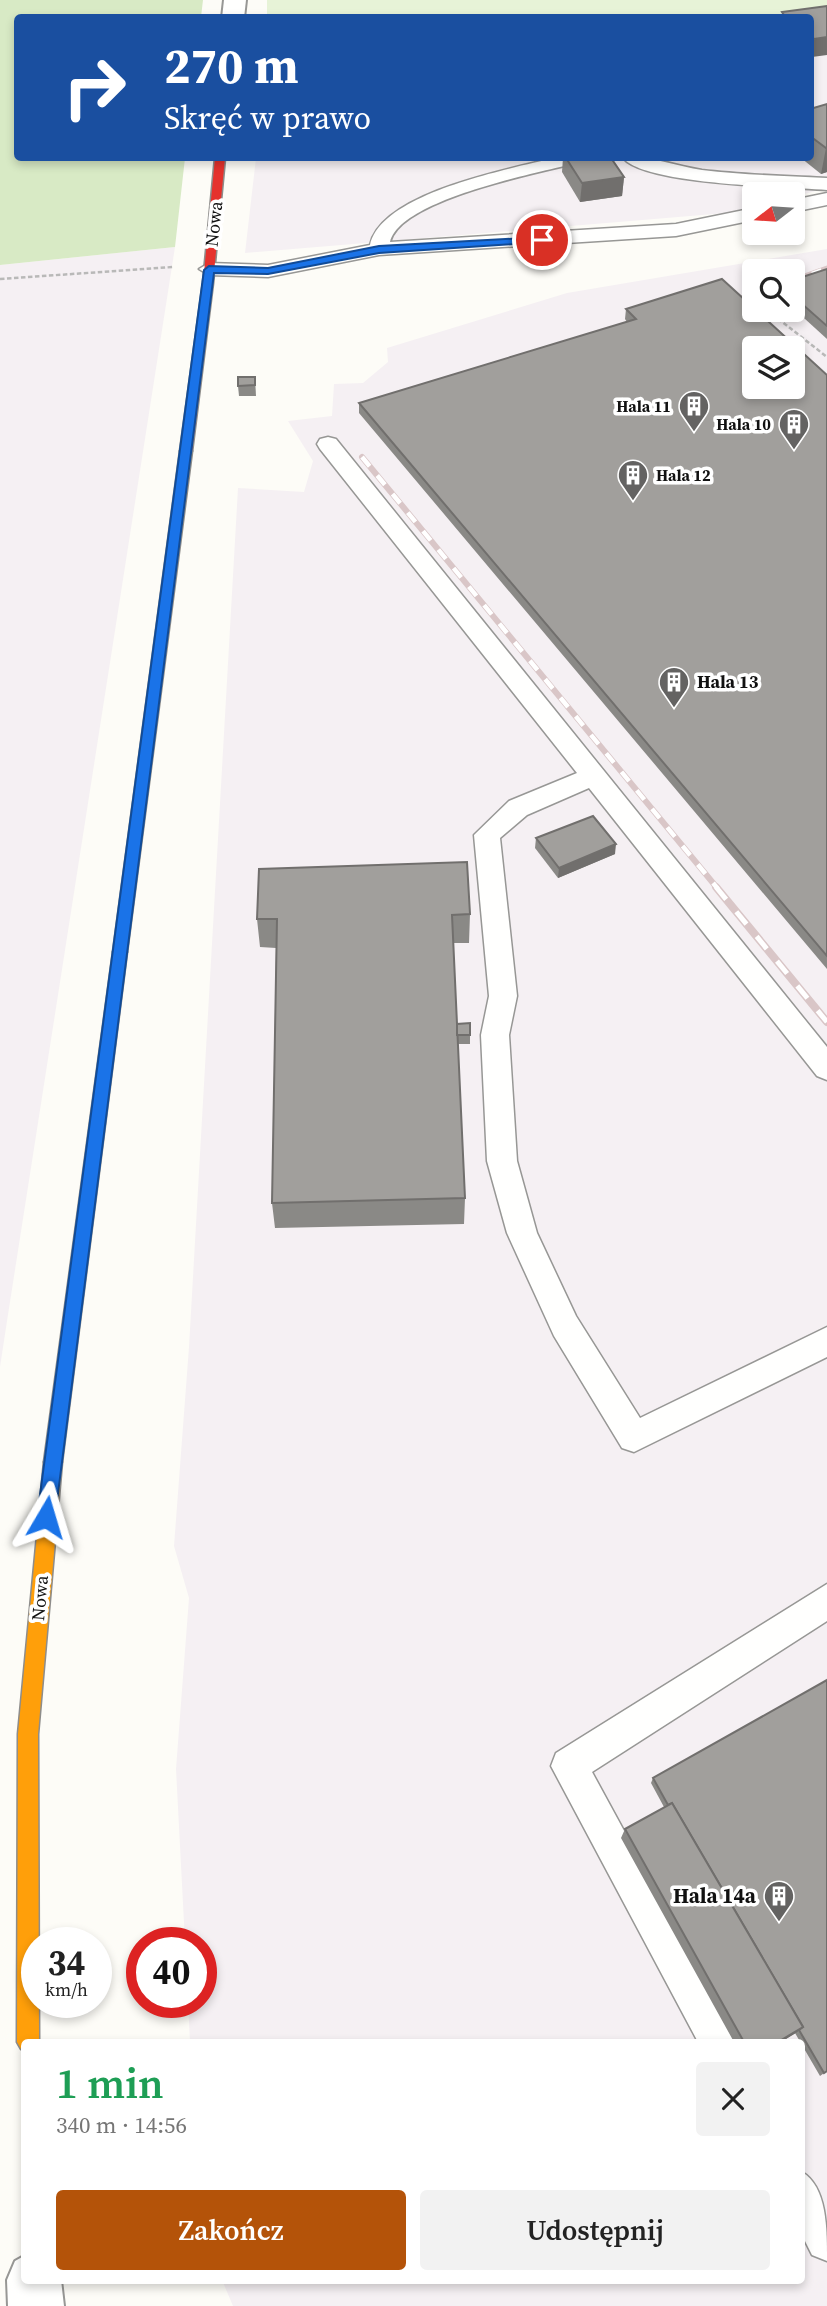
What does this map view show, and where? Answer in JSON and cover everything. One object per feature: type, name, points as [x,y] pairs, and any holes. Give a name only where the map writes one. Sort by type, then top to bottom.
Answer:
[{"type":"street","name":"Nowa","points":[[28,2039],[28,1734],[46,1517],[209,270],[220,161]]},
{"type":"street","points":[[34,2284],[36,2306]]},
{"type":"lane","points":[[379,249],[386,226],[404,212],[430,200],[565,161]]},
{"type":"lane","points":[[640,161],[656,167],[692,173],[827,184]]},
{"type":"lane","points":[[805,204],[827,199]]},
{"type":"lane","points":[[209,270],[268,271],[379,249],[676,230],[742,216]]},
{"type":"lane","points":[[328,444],[827,1068]]},
{"type":"lane","points":[[593,776],[518,808],[486,835],[503,996],[495,1035],[502,1161],[522,1233],[565,1326],[634,1437],[827,1341]]},
{"type":"lane","points":[[717,2039],[569,1766],[827,1601]]},
{"type":"lane","points":[[805,2199],[827,2240]]},
{"type":"path","points":[[0,279],[164,266],[209,270]]},
{"type":"path","points":[[782,322],[827,357]]},
{"type":"shaded area","points":[[827,8],[827,188],[805,194],[805,182],[742,182],[742,210],[726,213],[245,253],[256,161],[814,161],[814,14],[773,14]]},
{"type":"shaded area","points":[[175,247],[7,1321],[0,1367],[0,265]]},
{"type":"shaded area","points":[[827,249],[827,2306],[233,2306],[224,2284],[805,2284],[805,2039],[190,2039],[189,2018],[217,2018],[217,1927],[184,1927],[176,1769],[189,1598],[174,1546],[189,1347],[238,488],[304,492],[313,461],[288,421],[332,416],[334,384],[363,383],[388,362],[387,348],[567,293],[742,263],[742,322],[805,322],[805,259],[768,259]]},
{"type":"green space","points":[[0,0],[203,0],[201,14],[14,14],[14,161],[185,161],[175,247],[0,265]]},
{"type":"green space","points":[[267,0],[827,0],[827,8],[778,14],[267,14]]},
{"type":"building","points":[[827,6],[827,37],[814,39],[814,14],[782,12]]},
{"type":"building","points":[[827,104],[827,148],[814,139],[814,108]]},
{"type":"building","points":[[568,161],[613,161],[624,177],[582,183]]},
{"type":"building","points":[[827,269],[827,326],[805,307],[805,276]]},
{"type":"building","points":[[722,279],[742,297],[742,322],[769,322],[784,336],[742,336],[742,399],[805,399],[805,355],[827,375],[827,956],[359,403],[636,319],[626,309]]},
{"type":"building","points":[[238,377],[255,377],[255,385],[238,386]]},
{"type":"building","points":[[593,816],[616,844],[559,868],[536,838]]},
{"type":"building","points":[[467,862],[470,914],[452,915],[465,1198],[272,1203],[277,919],[257,919],[259,869]]},
{"type":"building","points":[[470,1023],[470,1035],[457,1035],[457,1024]]},
{"type":"building","name":"Hala 14a","points":[[827,1680],[827,2071],[824,2073],[799,2030],[803,2027],[672,1803],[668,1805],[653,1778]]},
{"type":"building","points":[[672,1803],[803,2027],[783,2039],[742,2039],[625,1829]]},
{"type":"railway","points":[[805,276],[827,268]]},
{"type":"railway","points":[[725,305],[742,298]]},
{"type":"railway","points":[[362,457],[718,889]]},
{"type":"railway","points":[[716,887],[827,1022]]},
{"type":"traffic: fast","points":[[53,1462],[120,952]]},
{"type":"traffic: slow","points":[[120,952],[186,451]]},
{"type":"traffic: slow","points":[[28,2039],[28,1734],[53,1462]]},
{"type":"traffic: jam","points":[[186,451],[208,283],[220,161]]},
{"type":"place","name":"Hala 11","points":[[694,433]]},
{"type":"place","name":"Hala 10","points":[[794,451]]},
{"type":"place","name":"Hala 12","points":[[633,502]]},
{"type":"place","name":"Hala 13","points":[[674,709]]},
{"type":"place","name":"Hala 14a","points":[[779,1923]]},
{"type":"route","points":[[46,1517],[209,270],[240,273],[268,271],[379,249],[542,240]]}]
